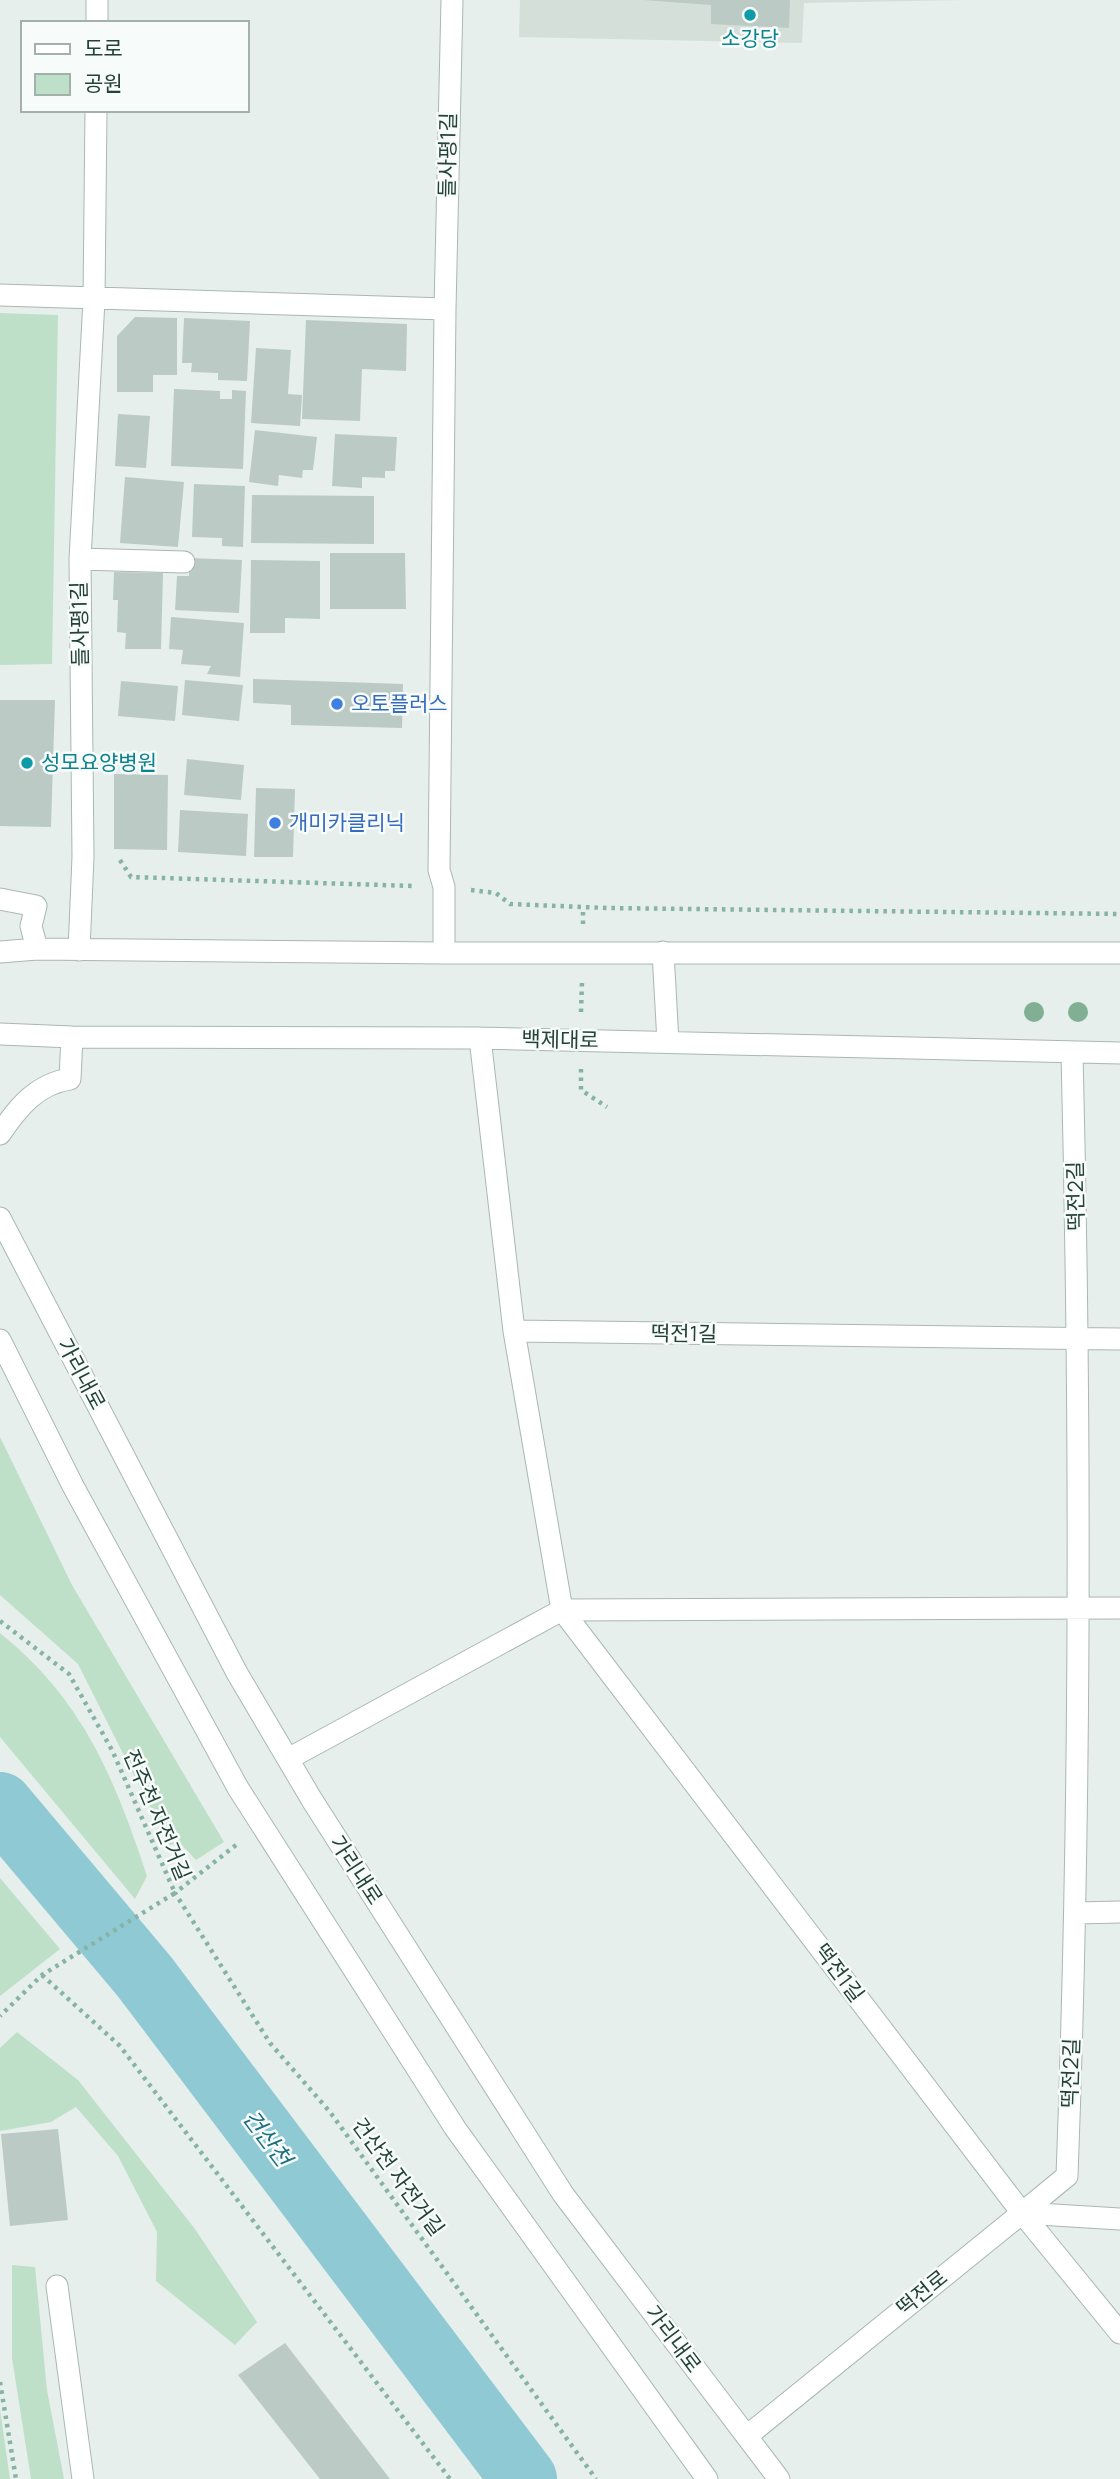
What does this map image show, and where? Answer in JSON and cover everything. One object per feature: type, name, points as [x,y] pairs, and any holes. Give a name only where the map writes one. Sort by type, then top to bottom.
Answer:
[{"type":"street","points":[[97,0],[97,21]]},
{"type":"street","name":"들사평1길","points":[[444,953],[444,887],[439,870],[445,309],[452,0]]},
{"type":"street","name":"들사평1길","points":[[79,950],[83,857],[80,559],[94,300],[96,112]]},
{"type":"street","points":[[0,295],[445,309]]},
{"type":"street","points":[[80,559],[184,562]]},
{"type":"street","points":[[0,900],[36,906],[31,926],[37,949]]},
{"type":"street","points":[[0,953],[37,949],[444,953],[1120,953]]},
{"type":"street","points":[[663,953],[668,1042]]},
{"type":"street","name":"백제대로","points":[[0,1034],[72,1037],[480,1038],[1120,1053]]},
{"type":"street","points":[[0,1134],[18,1107],[51,1082],[71,1079],[72,1037]]},
{"type":"street","name":"떡전1길","points":[[480,1038],[514,1331],[562,1610],[1022,2213],[1120,2333]]},
{"type":"street","name":"떡전2길","points":[[1022,2213],[1067,2176],[1077,1913],[1080,1607],[1079,1340],[1072,1052]]},
{"type":"street","name":"가리내로","points":[[0,1218],[230,1661],[288,1759],[564,2194],[779,2479]]},
{"type":"street","name":"떡전1길","points":[[514,1331],[1079,1340]]},
{"type":"street","points":[[1079,1340],[1120,1339]]},
{"type":"street","points":[[0,1340],[73,1486],[238,1788],[455,2128],[707,2479]]},
{"type":"street","points":[[288,1759],[562,1610],[1120,1608]]},
{"type":"street","points":[[1077,1913],[1120,1912]]},
{"type":"street","points":[[1022,2213],[1120,2219]]},
{"type":"street","name":"떡전로","points":[[747,2436],[1022,2213]]},
{"type":"street","points":[[57,2286],[83,2479]]},
{"type":"path","points":[[120,860],[131,877],[395,885]]},
{"type":"path","points":[[496,893],[510,904],[595,908],[1120,914]]},
{"type":"path","name":"전주천 자전거길","points":[[0,1621],[69,1674],[112,1750],[175,1893],[69,1961],[42,1975],[0,2016]]},
{"type":"path","points":[[175,1893],[236,1845]]},
{"type":"path","name":"건산천 자전거길","points":[[175,1893],[270,2043],[330,2112],[596,2479]]},
{"type":"path","points":[[42,1975],[120,2046],[450,2479]]},
{"type":"path","points":[[0,2382],[16,2479]]},
{"type":"shaded area","points":[[520,0],[965,0],[804,3],[802,43],[519,37]]},
{"type":"green space","points":[[0,313],[58,315],[52,664],[0,665]]},
{"type":"green space","points":[[0,1437],[72,1585],[224,1842],[196,1860],[180,1843],[169,1845],[78,1664],[0,1595]]},
{"type":"green space","points":[[0,1633],[53,1685],[74,1713],[108,1773],[147,1876],[135,1899],[0,1737]]},
{"type":"green space","points":[[0,1878],[60,1949],[0,1996]]},
{"type":"green space","points":[[17,2032],[78,2080],[195,2229],[257,2322],[235,2345],[156,2281],[157,2232],[118,2156],[76,2107],[51,2122],[0,2131],[0,2048]]},
{"type":"green space","points":[[12,2265],[35,2267],[47,2390],[64,2479],[31,2479],[12,2358]]},
{"type":"green space","points":[[0,2409],[10,2479],[0,2479]]},
{"type":"building","name":"소강당","points":[[643,0],[790,0],[789,28],[711,24],[711,5]]},
{"type":"building","points":[[135,317],[177,318],[177,375],[153,375],[153,392],[117,392],[117,336]]},
{"type":"building","points":[[184,318],[250,321],[247,381],[218,380],[218,373],[191,372],[192,363],[182,363]]},
{"type":"building","points":[[306,320],[407,324],[406,371],[362,369],[360,421],[302,419]]},
{"type":"building","points":[[256,348],[291,350],[288,394],[302,395],[300,426],[251,423]]},
{"type":"building","points":[[174,389],[220,391],[220,399],[232,399],[232,390],[246,391],[243,469],[171,466]]},
{"type":"building","points":[[118,414],[150,416],[146,468],[115,466]]},
{"type":"building","points":[[255,430],[317,437],[313,470],[303,470],[302,478],[279,475],[278,486],[249,482]]},
{"type":"building","points":[[335,434],[397,437],[395,471],[385,471],[385,478],[362,477],[362,488],[332,486]]},
{"type":"building","points":[[125,477],[184,482],[178,547],[120,543]]},
{"type":"building","points":[[194,484],[245,486],[243,547],[222,546],[222,538],[192,537]]},
{"type":"building","points":[[252,495],[374,496],[374,544],[251,543]]},
{"type":"building","points":[[330,553],[405,553],[406,609],[330,609]]},
{"type":"building","points":[[189,558],[242,560],[239,613],[175,610],[177,576],[189,576]]},
{"type":"building","points":[[251,560],[320,561],[320,619],[285,618],[285,633],[250,633]]},
{"type":"building","points":[[114,572],[163,573],[161,649],[125,649],[126,633],[117,632],[118,600],[113,600]]},
{"type":"building","points":[[171,617],[244,623],[240,677],[207,674],[211,666],[181,664],[183,650],[169,649]]},
{"type":"building","name":"오토플러스","points":[[253,679],[403,684],[402,728],[291,725],[291,705],[253,703]]},
{"type":"building","points":[[185,680],[243,685],[239,721],[182,715]]},
{"type":"building","points":[[121,681],[178,686],[175,721],[118,716]]},
{"type":"building","name":"성모요양병원","points":[[0,700],[55,700],[51,827],[0,826]]},
{"type":"building","points":[[187,759],[244,765],[241,800],[184,795]]},
{"type":"building","points":[[114,774],[168,775],[167,850],[114,849]]},
{"type":"building","name":"개미카클리닉","points":[[256,788],[295,789],[293,857],[254,857]]},
{"type":"building","points":[[180,810],[248,814],[246,856],[178,852]]},
{"type":"building","points":[[58,2129],[68,2220],[10,2226],[1,2134]]},
{"type":"building","points":[[285,2343],[390,2479],[320,2479],[238,2375]]},
{"type":"waterway","name":"건산천","points":[[0,1805],[144,1976],[524,2479]]},
{"type":"place","name":"소강당","points":[[750,15]]},
{"type":"place","name":"오토플러스","points":[[337,704]]},
{"type":"place","name":"성모요양병원","points":[[27,763]]},
{"type":"place","name":"개미카클리닉","points":[[275,823]]}]
